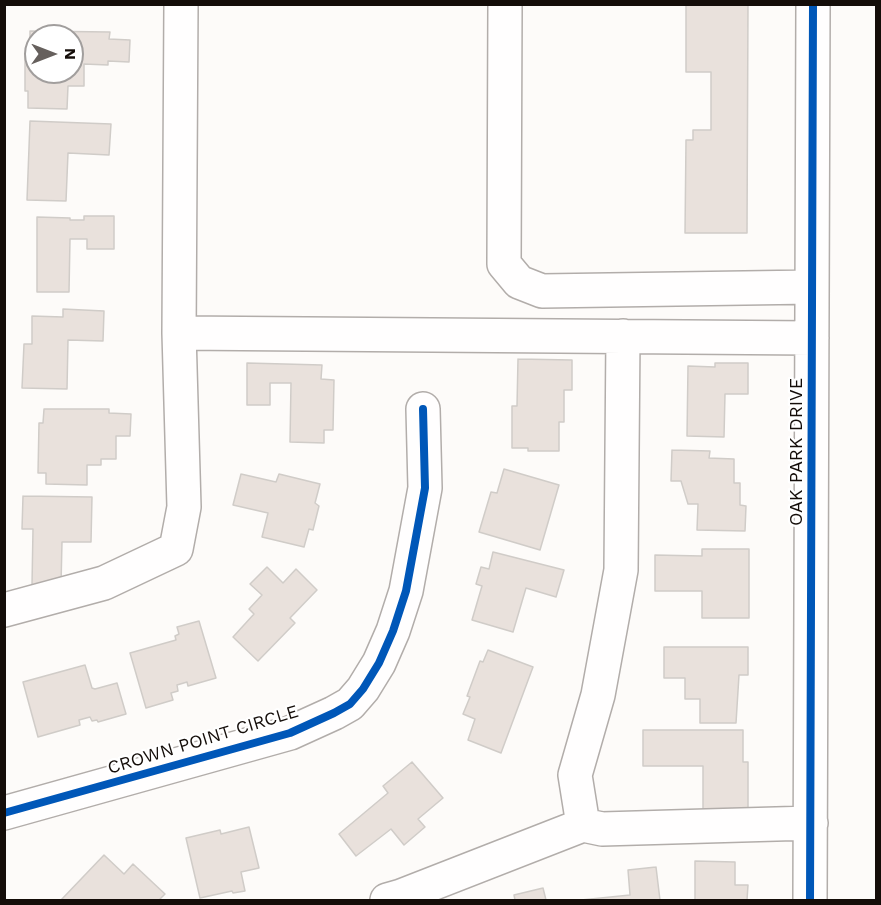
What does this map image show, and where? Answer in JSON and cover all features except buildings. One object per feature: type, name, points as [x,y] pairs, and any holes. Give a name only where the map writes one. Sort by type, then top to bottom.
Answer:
[{"type":"street","points":[[4,610],[104,583],[176,549],[184,507],[179,333],[181,4]]},
{"type":"street","points":[[505,4],[504,264],[519,282],[542,291],[812,287]]},
{"type":"street","name":"OAK PARK DRIVE","points":[[810,900],[813,4]]},
{"type":"street","points":[[179,333],[812,338]]},
{"type":"street","points":[[583,825],[575,776],[598,695],[621,570],[623,336]]},
{"type":"street","name":"CROWN POINT CIRCLE","points":[[4,813],[290,733],[350,704],[363,689],[379,663],[393,631],[406,591],[425,488],[423,409]]},
{"type":"street","points":[[387,900],[583,825],[602,829],[811,823]]},
{"type":"cycle path","points":[[810,900],[813,4]]},
{"type":"cycle path","points":[[4,813],[290,733],[350,704],[363,689],[379,663],[393,631],[406,591],[425,488],[423,409]]}]
